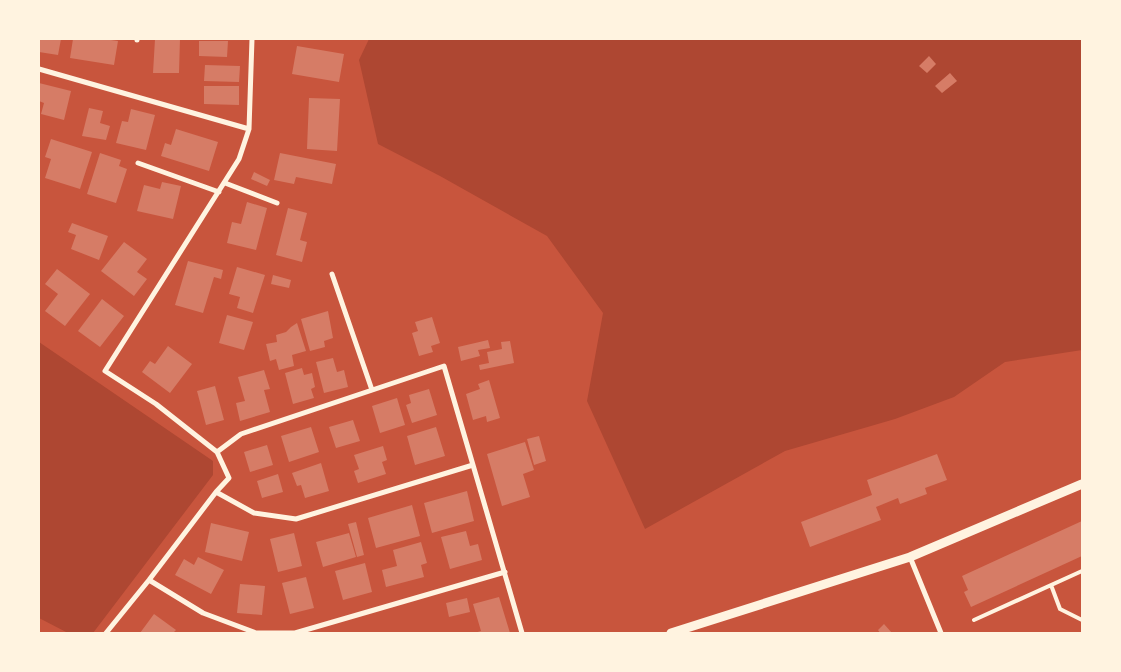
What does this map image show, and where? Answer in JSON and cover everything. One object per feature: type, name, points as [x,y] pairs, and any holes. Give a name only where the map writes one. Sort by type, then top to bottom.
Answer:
[{"type":"street","points":[[106,633],[229,478],[217,452],[156,404],[105,372],[240,159],[250,129],[252,39]]},
{"type":"street","points":[[39,69],[250,129]]},
{"type":"street","points":[[138,163],[219,192]]},
{"type":"street","points":[[225,183],[277,203]]},
{"type":"street","points":[[332,274],[372,390]]},
{"type":"street","points":[[217,452],[241,434],[444,366],[522,633]]},
{"type":"street","points":[[216,492],[254,513],[296,519],[472,465]]},
{"type":"street","points":[[671,633],[910,557],[1082,484]]},
{"type":"street","points":[[910,557],[941,633]]},
{"type":"street","points":[[149,580],[202,613],[256,633],[295,633],[504,572]]},
{"type":"lane","points":[[974,620],[1082,571]]},
{"type":"lane","points":[[1051,585],[1060,609],[1082,620]]},
{"type":"shaded area","points":[[369,39],[1082,39],[1082,350],[1005,362],[954,397],[895,419],[785,451],[645,529],[587,401],[603,313],[547,236],[440,176],[378,144],[359,60]]},
{"type":"shaded area","points":[[39,342],[213,461],[213,475],[93,633],[68,633],[39,618]]},
{"type":"building","points":[[39,39],[61,39],[58,55],[39,52]]},
{"type":"building","points":[[73,39],[118,41],[114,65],[70,58]]},
{"type":"building","points":[[155,39],[180,39],[179,73],[153,73]]},
{"type":"building","points":[[199,41],[228,41],[227,57],[199,56]]},
{"type":"building","points":[[297,46],[344,54],[339,82],[292,74]]},
{"type":"building","points":[[929,56],[936,64],[927,73],[919,66]]},
{"type":"building","points":[[205,65],[240,66],[239,82],[204,81]]},
{"type":"building","points":[[950,73],[957,81],[942,93],[935,86]]},
{"type":"building","points":[[39,83],[71,91],[64,120],[41,114],[44,103],[39,101]]},
{"type":"building","points":[[204,86],[239,86],[239,105],[204,104]]},
{"type":"building","points":[[309,98],[340,99],[337,151],[307,149]]},
{"type":"building","points":[[89,108],[103,111],[100,123],[110,126],[106,140],[82,136]]},
{"type":"building","points":[[131,109],[155,115],[146,150],[116,143],[122,121],[128,122]]},
{"type":"building","points":[[176,129],[218,142],[209,171],[161,156],[165,143],[171,145]]},
{"type":"building","points":[[51,139],[92,152],[80,189],[45,178],[51,159],[45,157]]},
{"type":"building","points":[[100,153],[121,160],[119,166],[127,169],[116,203],[87,194]]},
{"type":"building","points":[[280,153],[336,164],[332,184],[296,177],[294,184],[274,180]]},
{"type":"building","points":[[254,172],[270,180],[267,186],[251,179]]},
{"type":"building","points":[[162,182],[181,186],[173,219],[137,211],[144,185],[160,189]]},
{"type":"building","points":[[247,202],[267,208],[256,250],[227,243],[232,222],[241,224]]},
{"type":"building","points":[[288,208],[307,213],[300,240],[307,242],[302,262],[276,255]]},
{"type":"building","points":[[72,223],[108,236],[99,260],[71,249],[76,235],[68,232]]},
{"type":"building","points":[[124,242],[147,259],[137,272],[147,279],[134,296],[101,271]]},
{"type":"building","points":[[188,261],[223,270],[221,279],[214,277],[203,313],[175,305]]},
{"type":"building","points":[[237,267],[265,275],[253,313],[237,308],[240,297],[229,294]]},
{"type":"building","points":[[57,269],[90,294],[65,326],[45,311],[58,294],[45,284]]},
{"type":"building","points":[[273,275],[291,280],[289,288],[271,284]]},
{"type":"building","points":[[102,299],[124,316],[100,347],[78,331]]},
{"type":"building","points":[[328,311],[333,338],[324,341],[325,347],[310,351],[301,319]]},
{"type":"building","points":[[227,315],[253,322],[244,350],[219,343]]},
{"type":"building","points":[[432,317],[440,343],[431,346],[433,352],[419,356],[412,333],[418,331],[415,322]]},
{"type":"building","points":[[297,323],[306,351],[292,355],[294,366],[279,370],[276,359],[270,361],[266,344],[277,342],[276,335],[286,332]]},
{"type":"building","points":[[488,340],[490,348],[478,350],[480,356],[461,361],[458,347]]},
{"type":"building","points":[[510,341],[514,363],[480,370],[479,365],[489,363],[487,352],[502,349],[501,342]]},
{"type":"building","points":[[168,346],[192,364],[170,393],[142,372],[150,361],[155,364]]},
{"type":"building","points":[[333,358],[337,372],[344,370],[348,387],[324,393],[316,362]]},
{"type":"building","points":[[302,368],[304,375],[312,373],[315,387],[311,389],[314,398],[293,404],[285,373]]},
{"type":"building","points":[[264,370],[270,389],[264,390],[270,412],[240,421],[236,403],[245,401],[238,377]]},
{"type":"building","points":[[489,380],[500,418],[487,422],[486,416],[473,420],[466,394],[480,389],[478,384]]},
{"type":"building","points":[[215,386],[224,420],[206,425],[197,391]]},
{"type":"building","points":[[429,389],[437,415],[412,423],[406,405],[411,403],[409,395]]},
{"type":"building","points":[[397,398],[405,425],[380,433],[372,406]]},
{"type":"building","points":[[353,420],[360,441],[336,448],[329,427]]},
{"type":"building","points":[[311,427],[319,452],[289,462],[281,436]]},
{"type":"building","points":[[436,427],[445,456],[415,465],[407,436]]},
{"type":"building","points":[[539,436],[546,461],[534,465],[527,439]]},
{"type":"building","points":[[525,442],[534,470],[523,474],[530,497],[502,506],[487,454]]},
{"type":"building","points":[[267,445],[273,465],[250,472],[244,452]]},
{"type":"building","points":[[383,446],[387,460],[382,462],[386,474],[358,483],[354,471],[359,469],[354,455]]},
{"type":"building","points":[[937,454],[947,480],[925,488],[927,494],[900,504],[898,498],[876,507],[881,520],[810,547],[801,522],[872,495],[867,480]]},
{"type":"building","points":[[321,463],[329,491],[305,498],[301,485],[297,486],[292,473]]},
{"type":"building","points":[[278,474],[283,492],[262,498],[257,481]]},
{"type":"building","points":[[467,491],[474,521],[432,533],[424,503]]},
{"type":"building","points":[[412,505],[420,536],[376,548],[368,518]]},
{"type":"building","points":[[1082,521],[1082,556],[971,607],[964,592],[968,590],[962,576]]},
{"type":"building","points":[[356,522],[364,555],[357,557],[348,524]]},
{"type":"building","points":[[211,523],[249,532],[242,561],[205,552]]},
{"type":"building","points":[[466,531],[470,546],[478,544],[482,560],[450,569],[441,537]]},
{"type":"building","points":[[294,533],[302,566],[278,572],[270,539]]},
{"type":"building","points":[[349,533],[356,557],[323,567],[316,542]]},
{"type":"building","points":[[421,542],[427,563],[421,565],[424,577],[386,587],[382,570],[397,566],[393,550]]},
{"type":"building","points":[[198,557],[224,570],[211,594],[175,575],[184,559],[194,565]]},
{"type":"building","points":[[365,563],[372,592],[343,600],[335,571]]},
{"type":"building","points":[[306,577],[314,608],[290,614],[282,583]]},
{"type":"building","points":[[240,584],[265,586],[262,615],[237,613]]},
{"type":"building","points":[[499,597],[510,633],[474,633],[481,631],[473,604]]},
{"type":"building","points":[[467,598],[470,612],[449,617],[446,603]]},
{"type":"building","points":[[154,614],[176,630],[173,633],[140,633]]},
{"type":"building","points":[[884,624],[892,633],[880,633],[878,630]]}]
